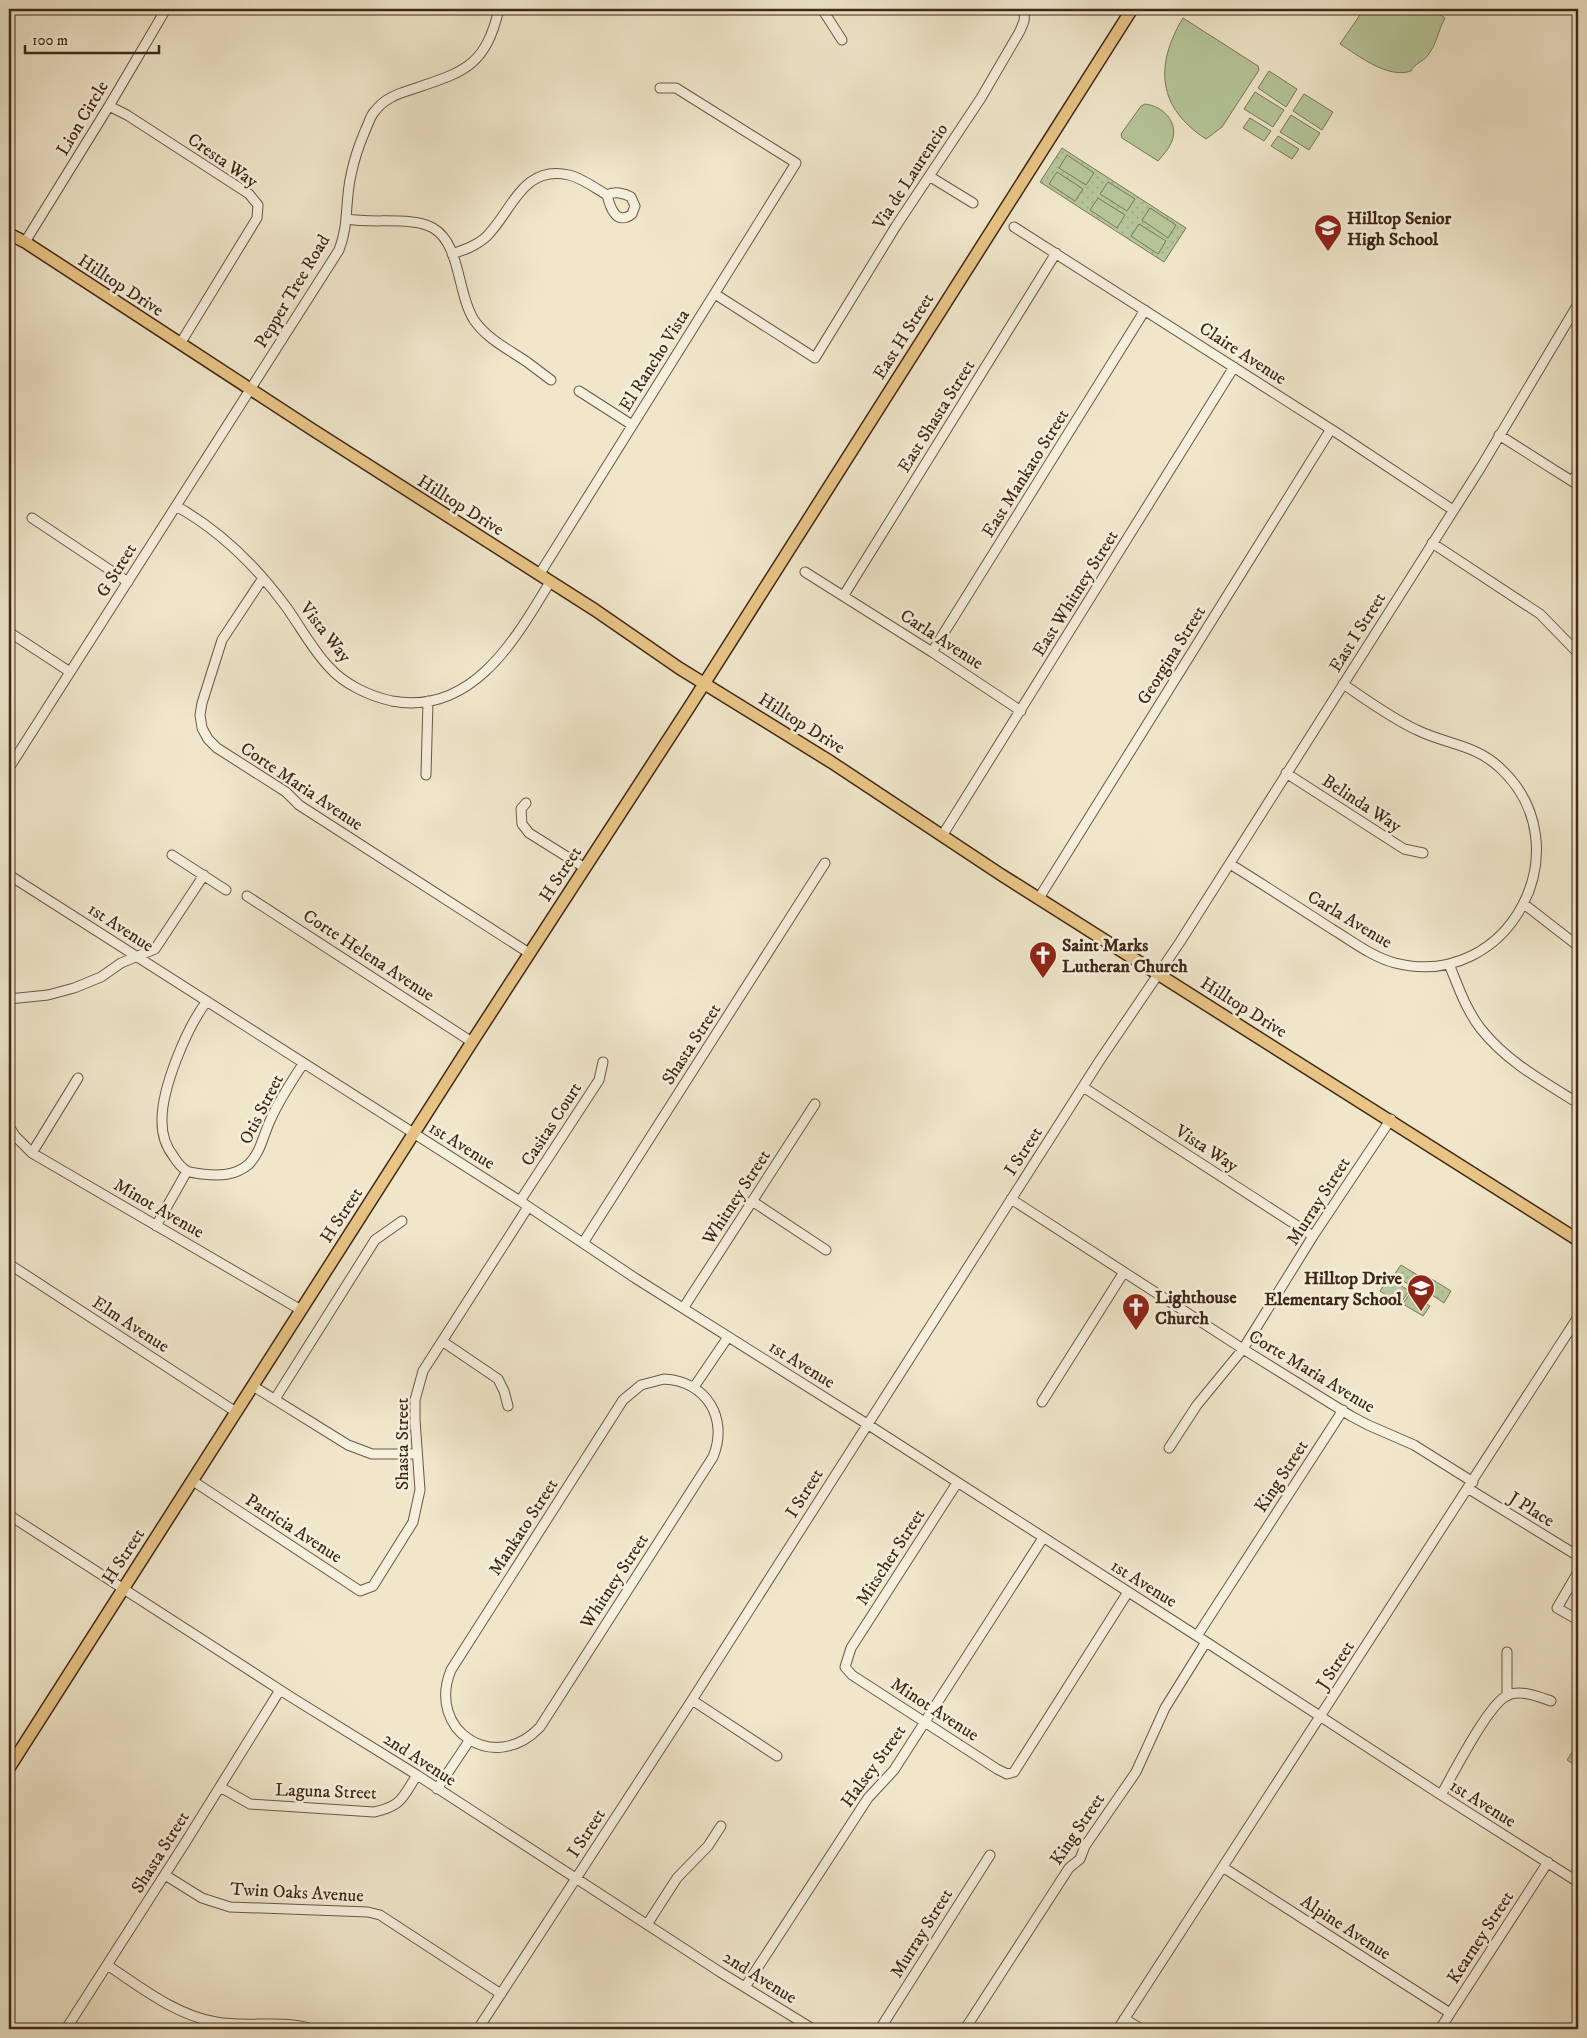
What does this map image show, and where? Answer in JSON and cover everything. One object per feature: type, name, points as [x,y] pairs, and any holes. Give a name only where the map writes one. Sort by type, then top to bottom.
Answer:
[{"type":"main road","name":"East H Street","points":[[704,682],[1132,9]]},
{"type":"main road","name":"Hilltop Drive","points":[[9,234],[25,242],[180,344],[831,762],[942,836],[1391,1119],[1578,1240]]},
{"type":"main road","name":"H Street","points":[[9,1768],[704,682]]},
{"type":"street","name":"Lion Circle","points":[[25,242],[166,9]]},
{"type":"street","name":"Pepper Tree Road","points":[[251,389],[339,250],[347,219],[350,175],[374,111],[389,98],[453,76],[473,62],[490,40],[499,9]]},
{"type":"street","points":[[822,9],[842,40]]},
{"type":"street","name":"Via de Laurencio","points":[[715,294],[815,358],[896,226],[981,98],[1020,31],[1024,21],[1025,9]]},
{"type":"street","name":"El Rancho Vista","points":[[539,575],[796,163],[676,88],[660,88]]},
{"type":"street","name":"Cresta Way","points":[[109,106],[127,115],[249,194],[258,205],[257,218],[180,344]]},
{"type":"street","points":[[452,254],[474,246],[482,240],[493,230],[521,189],[544,176],[568,174],[607,195]]},
{"type":"street","points":[[929,176],[973,203]]},
{"type":"street","points":[[347,219],[364,222],[412,222],[427,225],[438,231],[446,239],[452,254],[464,299],[473,319],[487,336],[551,380]]},
{"type":"street","name":"Claire Avenue","points":[[1014,226],[1331,429],[1453,510]]},
{"type":"street","name":"East Shasta Street","points":[[844,596],[1056,253]]},
{"type":"street","name":"East I Street","points":[[1159,974],[1453,510],[1578,304]]},
{"type":"street","name":"East Mankato Street","points":[[932,652],[1145,310]]},
{"type":"street","name":"East Whitney Street","points":[[942,836],[1234,367]]},
{"type":"street","name":"G Street","points":[[9,768],[251,389]]},
{"type":"street","points":[[579,391],[632,425]]},
{"type":"street","name":"Georgina Street","points":[[1039,898],[1331,429]]},
{"type":"street","points":[[1499,435],[1575,483],[1578,472]]},
{"type":"street","name":"Vista Way","points":[[176,506],[221,536],[263,578],[322,659],[338,675],[361,690],[380,698],[407,702],[428,701],[460,691],[483,675],[506,649],[550,582]]},
{"type":"street","points":[[32,518],[128,582]]},
{"type":"street","points":[[1432,542],[1540,614],[1578,653]]},
{"type":"street","name":"Carla Avenue","points":[[805,572],[1021,711]]},
{"type":"street","name":"Corte Maria Avenue","points":[[263,578],[222,640],[200,709],[202,728],[208,739],[217,748],[286,792],[299,805],[530,953]]},
{"type":"street","points":[[9,632],[70,672]]},
{"type":"street","name":"Carla Avenue","points":[[1230,864],[1378,957],[1395,963],[1429,966],[1449,964],[1463,959],[1490,944],[1507,929],[1524,904],[1536,867],[1536,838],[1531,815],[1524,798],[1510,778],[1500,767],[1478,752],[1462,744],[1417,730],[1343,684]]},
{"type":"street","points":[[426,775],[428,701]]},
{"type":"street","name":"Belinda Way","points":[[1286,774],[1404,849],[1423,852]]},
{"type":"street","points":[[526,803],[521,809],[522,824],[529,833],[585,868]]},
{"type":"street","points":[[172,855],[226,890]]},
{"type":"street","name":"Shasta Street","points":[[584,1243],[825,863]]},
{"type":"street","name":"1st Avenue","points":[[9,875],[520,1201],[635,1278],[684,1307],[728,1337],[867,1424],[1578,1882]]},
{"type":"street","points":[[9,1000],[48,996],[74,988],[101,977],[122,964],[155,949],[204,875]]},
{"type":"street","name":"Corte Helena Avenue","points":[[247,896],[472,1042]]},
{"type":"street","points":[[1524,904],[1578,946]]},
{"type":"street","points":[[1449,964],[1472,1015],[1481,1029],[1495,1044],[1520,1065],[1578,1103]]},
{"type":"street","name":"I Street","points":[[478,2029],[692,1700],[1011,1199],[1159,974]]},
{"type":"street","points":[[156,1226],[187,1171],[175,1159],[166,1144],[162,1130],[162,1115],[178,1055],[196,1016],[207,1002]]},
{"type":"street","name":"Casitas Court","points":[[520,1201],[599,1080],[603,1062]]},
{"type":"street","name":"Otis Street","points":[[187,1171],[214,1176],[226,1175],[239,1170],[251,1162],[261,1146],[279,1104],[303,1064]]},
{"type":"street","points":[[32,1153],[78,1078]]},
{"type":"street","name":"Vista Way","points":[[1083,1088],[1313,1236]]},
{"type":"street","name":"Whitney Street","points":[[684,1307],[814,1104]]},
{"type":"street","name":"Murray Street","points":[[1169,1448],[1197,1405],[1243,1349],[1313,1236],[1391,1119]]},
{"type":"street","name":"Minot Avenue","points":[[9,1126],[15,1136],[32,1153],[301,1310]]},
{"type":"street","name":"Corte Maria Avenue","points":[[1011,1199],[1243,1349],[1368,1425],[1414,1445],[1471,1485]]},
{"type":"street","points":[[752,1201],[826,1250]]},
{"type":"street","name":"Shasta Street","points":[[375,1580],[413,1522],[420,1490],[415,1400],[423,1371],[528,1208]]},
{"type":"street","points":[[275,1399],[375,1240],[402,1221]]},
{"type":"street","name":"Elm Avenue","points":[[9,1264],[236,1412]]},
{"type":"street","points":[[1042,1402],[1124,1272]]},
{"type":"street","name":"J Street","points":[[1118,2029],[1224,1868],[1578,1317]]},
{"type":"street","points":[[694,1387],[728,1337]]},
{"type":"street","points":[[442,1341],[498,1379],[508,1406]]},
{"type":"street","name":"Mankato Street","points":[[469,1741],[453,1724],[446,1701],[448,1677],[454,1664],[628,1394],[641,1385],[656,1380],[680,1381],[694,1387]]},
{"type":"street","points":[[253,1386],[348,1445],[372,1454],[417,1454]]},
{"type":"street","name":"Whitney Street","points":[[469,1741],[492,1747],[508,1746],[526,1739],[540,1727],[704,1470],[716,1450],[718,1429],[711,1406],[694,1387]]},
{"type":"street","name":"King Street","points":[[1197,1636],[1343,1410]]},
{"type":"street","name":"Patricia Avenue","points":[[193,1481],[360,1591],[373,1586],[375,1580]]},
{"type":"street","name":"Mitscher Street","points":[[851,1648],[957,1483]]},
{"type":"street","name":"J Place","points":[[1471,1485],[1578,1556]]},
{"type":"street","name":"2nd Avenue","points":[[9,1515],[280,1690],[418,1775],[653,1929],[813,2029]]},
{"type":"street","name":"Halsey Street","points":[[745,1987],[868,1798],[894,1770],[1043,1538]]},
{"type":"street","points":[[1578,1572],[1558,1608],[1578,1620]]},
{"type":"street","name":"Minot Avenue","points":[[851,1648],[845,1667],[852,1674],[1007,1774],[1014,1772],[1023,1759],[1128,1592]]},
{"type":"street","name":"King Street","points":[[965,2029],[1069,1868],[1080,1859],[1085,1846],[1136,1772],[1165,1708],[1206,1642]]},
{"type":"street","points":[[1506,1696],[1507,1652]]},
{"type":"street","name":"Shasta Street","points":[[66,2029],[165,1875],[280,1690]]},
{"type":"street","points":[[1441,1795],[1483,1723],[1506,1696],[1518,1693],[1532,1694],[1551,1701]]},
{"type":"street","points":[[692,1700],[777,1756]]},
{"type":"street","points":[[437,1789],[469,1741]]},
{"type":"street","name":"Laguna Street","points":[[220,1787],[250,1804],[374,1812],[392,1808],[398,1803],[418,1775]]},
{"type":"street","points":[[648,1924],[677,1878],[708,1846],[721,1826]]},
{"type":"street","name":"Murray Street","points":[[880,2029],[990,1855]]},
{"type":"street","name":"Kearney Street","points":[[1440,2029],[1548,1862]]},
{"type":"street","name":"Alpine Avenue","points":[[1224,1868],[1450,2014]]},
{"type":"street","name":"Twin Oaks Avenue","points":[[165,1875],[202,1898],[230,1907],[368,1912],[380,1915],[501,1994]]},
{"type":"street","points":[[107,1965],[161,2000],[198,2018],[217,2022],[298,2025],[312,2029]]},
{"type":"street","points":[[1124,2019],[1142,2029]]},
{"type":"green space","points":[[1364,9],[1432,9],[1445,18],[1431,51],[1426,57],[1411,71],[1393,72],[1374,65],[1340,44]]},
{"type":"green space","points":[[1183,18],[1258,66],[1259,70],[1222,127],[1206,139],[1190,127],[1178,114],[1170,100],[1166,85],[1165,69],[1168,53]]},
{"type":"green space","points":[[1269,71],[1297,89],[1286,107],[1258,88]]},
{"type":"green space","points":[[1255,92],[1284,110],[1273,127],[1244,109]]},
{"type":"green space","points":[[1304,94],[1333,112],[1322,130],[1293,111]]},
{"type":"green space","points":[[1145,104],[1158,108],[1168,116],[1173,127],[1174,134],[1171,144],[1158,161],[1122,138],[1121,134],[1141,106]]},
{"type":"green space","points":[[1291,115],[1320,133],[1309,150],[1280,132]]},
{"type":"green space","points":[[1250,118],[1271,131],[1264,141],[1243,128]]},
{"type":"green space","points":[[1278,136],[1299,149],[1292,159],[1271,146]]},
{"type":"green space","points":[[1062,148],[1186,228],[1164,262],[1040,182]]},
{"type":"green space","points":[[1067,155],[1094,173],[1086,185],[1059,168]]},
{"type":"green space","points":[[1057,172],[1083,189],[1075,201],[1049,184]]},
{"type":"green space","points":[[1108,182],[1135,199],[1127,211],[1100,194]]},
{"type":"green space","points":[[1098,198],[1125,215],[1117,228],[1090,210]]},
{"type":"green space","points":[[1150,208],[1176,225],[1168,238],[1142,220]]},
{"type":"green space","points":[[1139,224],[1166,241],[1158,254],[1131,236]]},
{"type":"green space","points":[[1401,1265],[1424,1279],[1417,1290],[1394,1275]]},
{"type":"green space","points":[[1389,1277],[1409,1291],[1400,1304],[1380,1291]]},
{"type":"green space","points":[[1430,1278],[1451,1291],[1444,1303],[1423,1289]]},
{"type":"green space","points":[[1410,1293],[1430,1306],[1423,1316],[1403,1304]]},
{"type":"green space","points":[[1578,1743],[1578,1767],[1567,1760]]},
{"type":"place","name":"Hilltop Senior High School","points":[[1328,252]]},
{"type":"place","name":"Saint Marks Lutheran Church","points":[[1043,979]]},
{"type":"place","name":"Hilltop Drive Elementary School","points":[[1421,1312]]},
{"type":"place","name":"Lighthouse Church","points":[[1136,1331]]}]
